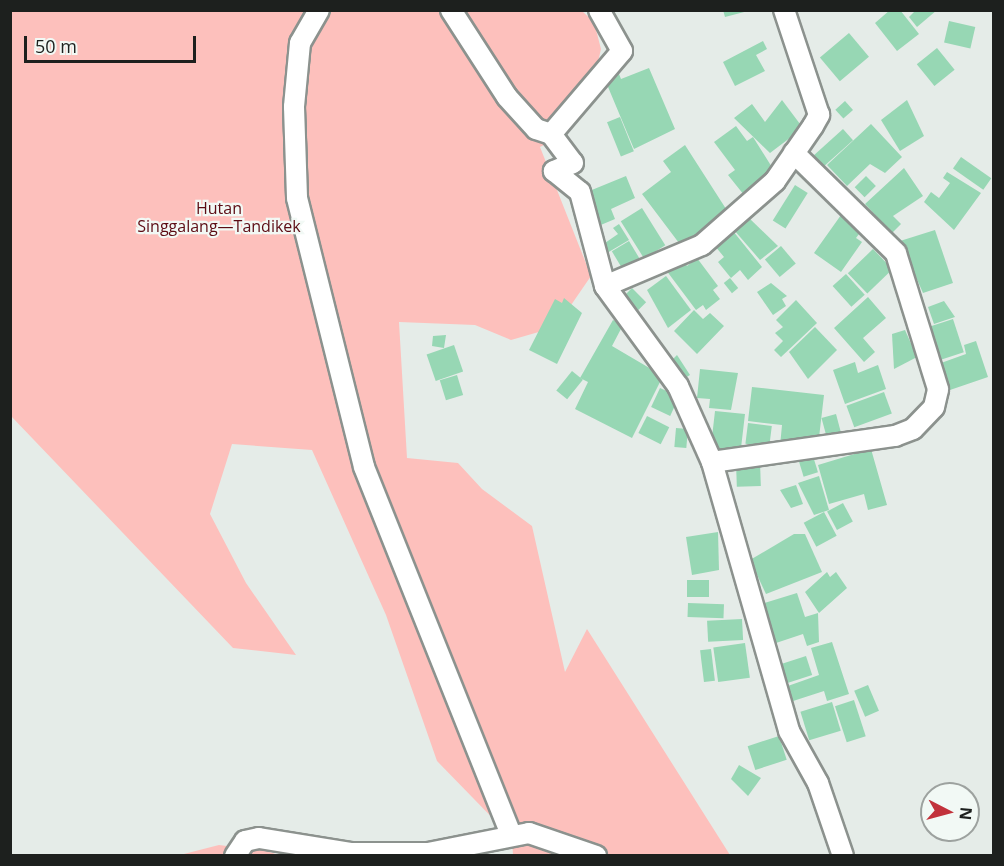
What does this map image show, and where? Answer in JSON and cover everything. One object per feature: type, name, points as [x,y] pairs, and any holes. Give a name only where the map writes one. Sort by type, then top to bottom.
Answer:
[{"type":"street","points":[[319,10],[300,44],[294,107],[297,198],[364,467],[511,834]]},
{"type":"street","points":[[451,10],[507,97],[536,129],[551,134],[573,163],[554,171],[580,192],[605,286],[678,386],[712,462],[789,731],[818,783],[843,855]]},
{"type":"street","points":[[551,134],[622,51],[599,10]]},
{"type":"street","points":[[605,286],[702,245],[775,181],[819,115],[784,10]]},
{"type":"street","points":[[712,462],[895,436],[913,429],[934,407],[938,389],[896,253],[794,153]]},
{"type":"street","points":[[235,855],[245,841],[259,838],[352,853],[428,853],[511,834],[548,836],[596,855]]},
{"type":"green space","name":"Hutan Singgalang—Tandikek","points":[[11,11],[582,11],[594,22],[601,49],[590,96],[567,133],[540,147],[591,276],[556,327],[511,340],[475,325],[399,322],[407,458],[458,463],[482,489],[532,526],[565,672],[587,629],[730,855],[513,855],[512,838],[437,761],[386,615],[312,450],[232,444],[210,514],[246,583],[296,655],[233,648],[11,416]]},
{"type":"green space","points":[[219,845],[267,851],[278,855],[176,856]]},
{"type":"building","points":[[723,10],[748,10],[748,11],[725,17]]},
{"type":"building","points":[[890,10],[900,10],[919,34],[897,51],[875,23]]},
{"type":"building","points":[[916,10],[937,10],[917,27],[909,17]]},
{"type":"building","points":[[949,21],[975,27],[970,49],[944,42]]},
{"type":"building","points":[[849,33],[869,57],[840,81],[820,57]]},
{"type":"building","points":[[763,41],[767,49],[756,55],[765,71],[735,86],[723,62]]},
{"type":"building","points":[[937,48],[955,70],[934,86],[917,64]]},
{"type":"building","points":[[649,68],[675,129],[634,149],[603,75],[617,69],[621,79]]},
{"type":"building","points":[[782,100],[803,128],[770,153],[734,118],[752,104],[765,122]]},
{"type":"building","points":[[907,100],[924,136],[900,151],[881,120]]},
{"type":"building","points":[[845,101],[853,110],[843,119],[835,110]]},
{"type":"building","points":[[620,117],[634,151],[621,157],[607,122]]},
{"type":"building","points":[[871,124],[902,157],[885,173],[870,164],[847,186],[827,165]]},
{"type":"building","points":[[736,126],[747,141],[753,137],[775,172],[744,195],[728,175],[735,170],[714,142]]},
{"type":"building","points":[[843,129],[853,140],[823,168],[813,156]]},
{"type":"building","points":[[685,145],[728,212],[682,247],[642,194],[671,172],[663,161]]},
{"type":"building","points":[[961,157],[991,178],[983,190],[953,168]]},
{"type":"building","points":[[904,168],[923,196],[893,216],[901,224],[892,233],[865,204]]},
{"type":"building","points":[[947,172],[981,193],[954,230],[924,202],[931,192],[939,198],[950,183],[943,178]]},
{"type":"building","points":[[626,176],[635,198],[611,209],[615,219],[596,227],[582,194]]},
{"type":"building","points":[[866,176],[876,186],[865,197],[855,187]]},
{"type":"building","points":[[795,185],[808,193],[785,229],[773,221]]},
{"type":"building","points":[[642,208],[665,245],[644,259],[621,221]]},
{"type":"building","points":[[841,215],[862,230],[856,238],[862,242],[841,272],[814,253]]},
{"type":"building","points":[[749,218],[778,246],[760,260],[734,230]]},
{"type":"building","points":[[619,224],[629,240],[607,253],[602,245],[618,234],[613,228]]},
{"type":"building","points":[[935,230],[953,283],[923,293],[900,241]]},
{"type":"building","points":[[733,231],[762,267],[748,280],[740,270],[731,278],[718,262],[724,257],[715,246]]},
{"type":"building","points":[[629,241],[640,259],[623,269],[612,251]]},
{"type":"building","points":[[781,246],[796,264],[780,277],[765,259]]},
{"type":"building","points":[[873,249],[892,269],[867,293],[848,273]]},
{"type":"building","points":[[681,258],[687,266],[697,258],[718,286],[713,290],[720,299],[706,310],[703,305],[696,310],[666,270]]},
{"type":"building","points":[[846,274],[865,295],[851,307],[833,286]]},
{"type":"building","points":[[666,276],[691,310],[668,328],[647,290]]},
{"type":"building","points":[[730,278],[738,288],[732,293],[724,283]]},
{"type":"building","points":[[771,283],[787,296],[782,299],[786,306],[773,315],[757,292]]},
{"type":"building","points":[[632,288],[646,302],[638,310],[624,296]]},
{"type":"building","points":[[868,297],[886,318],[863,338],[875,352],[864,362],[834,328]]},
{"type":"building","points":[[564,298],[582,313],[557,364],[529,350],[555,299],[562,303]]},
{"type":"building","points":[[796,300],[817,323],[781,357],[774,350],[783,341],[775,333],[783,327],[776,320]]},
{"type":"building","points":[[944,301],[955,317],[934,324],[928,307]]},
{"type":"building","points":[[694,310],[703,319],[710,313],[724,326],[697,354],[674,331]]},
{"type":"building","points":[[953,319],[964,352],[940,360],[929,327]]},
{"type":"building","points":[[613,320],[623,325],[612,346],[663,376],[632,438],[575,409],[588,382],[580,378]]},
{"type":"building","points":[[815,327],[837,350],[808,379],[789,352]]},
{"type":"building","points":[[905,330],[917,357],[894,369],[892,334]]},
{"type":"building","points":[[446,335],[444,348],[432,346],[433,336]]},
{"type":"building","points":[[976,341],[988,377],[950,390],[941,363],[966,354],[964,345]]},
{"type":"building","points":[[454,345],[463,371],[436,381],[427,354]]},
{"type":"building","points":[[677,355],[690,375],[680,381],[669,363]]},
{"type":"building","points":[[855,362],[858,373],[878,365],[886,389],[845,404],[833,370]]},
{"type":"building","points":[[700,369],[738,373],[731,410],[709,408],[710,399],[697,398]]},
{"type":"building","points":[[572,371],[583,380],[567,399],[556,390]]},
{"type":"building","points":[[457,375],[463,395],[446,400],[440,380]]},
{"type":"building","points":[[752,387],[824,395],[818,446],[780,446],[782,425],[748,421]]},
{"type":"building","points":[[660,388],[679,397],[670,416],[651,407]]},
{"type":"building","points":[[884,392],[892,414],[854,427],[846,406]]},
{"type":"building","points":[[715,411],[745,414],[741,448],[732,447],[731,454],[711,446]]},
{"type":"building","points":[[836,414],[842,437],[828,441],[822,418]]},
{"type":"building","points":[[647,416],[669,427],[661,444],[638,433]]},
{"type":"building","points":[[748,423],[772,426],[769,447],[745,444]]},
{"type":"building","points":[[676,428],[688,429],[686,448],[674,447]]},
{"type":"building","points":[[871,449],[887,505],[868,510],[864,494],[829,504],[818,465]]},
{"type":"building","points":[[813,456],[818,472],[804,477],[799,460]]},
{"type":"building","points":[[760,462],[761,486],[737,487],[736,463]]},
{"type":"building","points":[[819,476],[829,510],[814,515],[798,483]]},
{"type":"building","points":[[796,485],[803,504],[791,508],[780,490]]},
{"type":"building","points":[[843,503],[853,522],[837,530],[827,511]]},
{"type":"building","points":[[824,512],[837,536],[816,547],[804,523]]},
{"type":"building","points":[[718,532],[719,570],[692,575],[686,537]]},
{"type":"building","points":[[794,534],[805,534],[822,572],[766,594],[750,560]]},
{"type":"building","points":[[827,572],[830,577],[836,572],[847,588],[819,613],[805,592]]},
{"type":"building","points":[[687,580],[709,580],[709,597],[687,597]]},
{"type":"building","points":[[797,593],[805,617],[818,613],[819,642],[807,646],[803,634],[773,644],[761,604]]},
{"type":"building","points":[[688,603],[724,604],[723,618],[688,617]]},
{"type":"building","points":[[742,619],[743,640],[708,642],[707,621]]},
{"type":"building","points":[[832,642],[849,694],[827,701],[824,691],[790,702],[785,687],[819,675],[811,648]]},
{"type":"building","points":[[745,643],[750,678],[718,682],[713,647]]},
{"type":"building","points":[[711,649],[715,681],[704,682],[700,650]]},
{"type":"building","points":[[806,656],[812,675],[787,683],[781,664]]},
{"type":"building","points":[[868,685],[879,711],[865,717],[854,691]]},
{"type":"building","points":[[854,700],[866,736],[847,742],[835,706]]},
{"type":"building","points":[[832,702],[841,731],[809,740],[800,712]]},
{"type":"building","points":[[779,736],[787,760],[755,770],[748,746]]},
{"type":"building","points":[[739,765],[761,778],[748,796],[731,779]]}]
